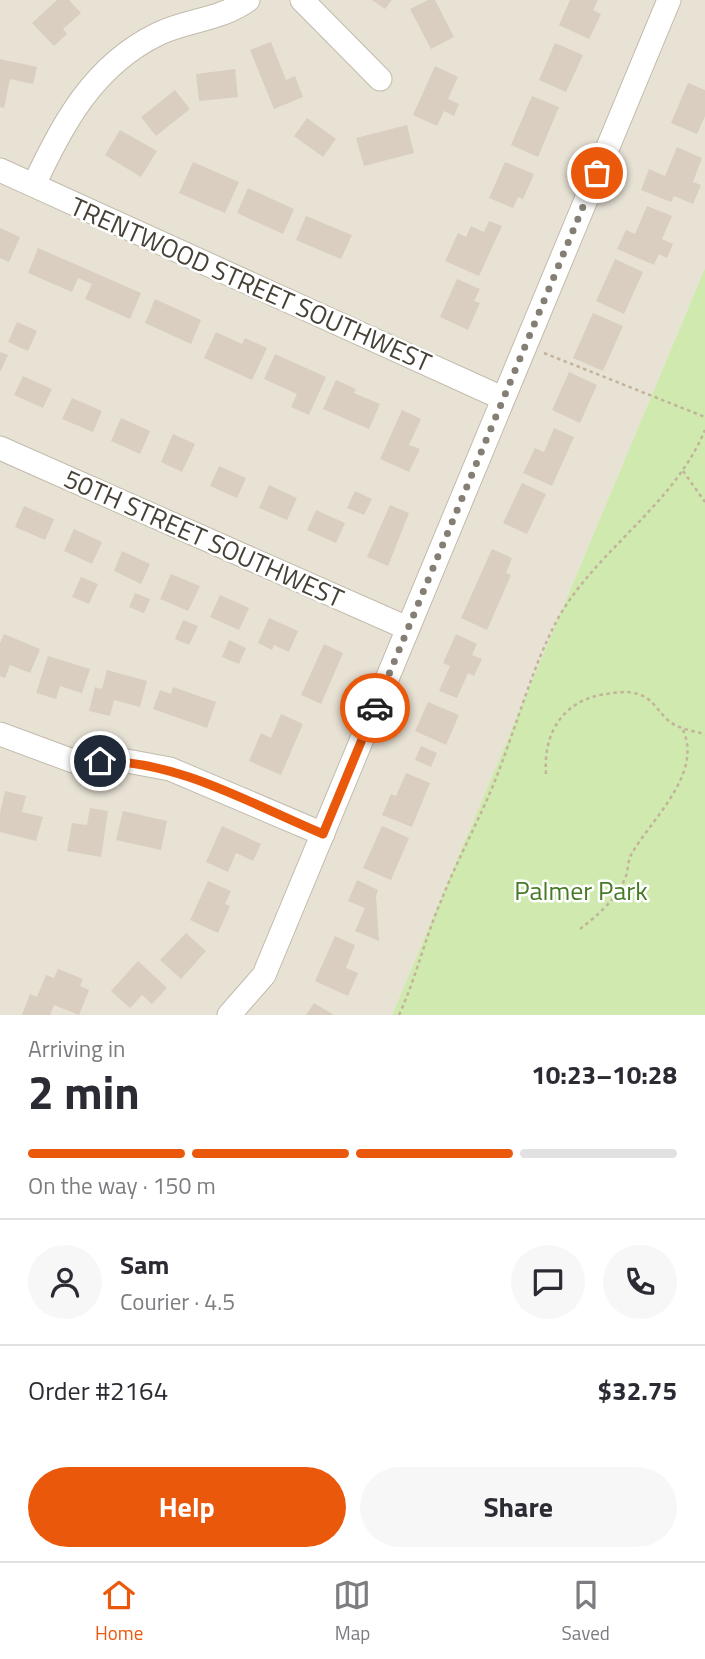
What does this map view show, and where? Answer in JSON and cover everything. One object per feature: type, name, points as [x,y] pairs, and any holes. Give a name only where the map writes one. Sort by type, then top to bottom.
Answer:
[{"type":"street","points":[[34,186],[61,127],[103,74],[130,51],[159,34],[236,9],[248,0]]},
{"type":"street","points":[[302,0],[380,79]]},
{"type":"street","points":[[229,1015],[264,975],[669,0]]},
{"type":"street","name":"TRENTWOOD STREET SOUTHWEST","points":[[0,170],[502,398]]},
{"type":"street","name":"50TH STREET SOUTHWEST","points":[[0,448],[407,628]]},
{"type":"street","points":[[0,734],[73,761],[127,761],[170,769],[323,834]]},
{"type":"path","points":[[524,345],[705,417]]},
{"type":"path","points":[[399,1015],[413,983],[440,901],[489,798],[554,626],[580,584],[627,538],[683,470],[705,431]]},
{"type":"path","points":[[683,470],[705,502]]},
{"type":"path","points":[[546,774],[548,738],[558,719],[582,700],[600,695],[631,692],[644,696],[668,720],[682,728],[705,734]]},
{"type":"path","points":[[580,929],[596,917],[621,886],[632,855],[680,790],[690,752],[688,736],[682,728]]},
{"type":"shaded area","points":[[0,0],[705,0],[705,268],[392,1015],[0,1015]]},
{"type":"green space","name":"Palmer Park","points":[[705,268],[705,1015],[392,1015]]},
{"type":"building","points":[[57,0],[69,0],[81,13],[63,29],[67,34],[54,46],[32,23]]},
{"type":"building","points":[[372,0],[392,0],[385,9]]},
{"type":"building","points":[[428,0],[435,0],[454,37],[431,49],[410,9]]},
{"type":"building","points":[[570,0],[598,0],[593,10],[601,14],[589,39],[559,25]]},
{"type":"building","points":[[271,42],[286,80],[295,76],[303,97],[274,109],[250,50]]},
{"type":"building","points":[[555,43],[583,55],[566,92],[539,80]]},
{"type":"building","points":[[0,59],[37,67],[33,84],[10,79],[4,108],[0,107]]},
{"type":"building","points":[[435,66],[458,77],[448,99],[459,104],[454,116],[444,111],[437,126],[413,115]]},
{"type":"building","points":[[235,69],[238,97],[199,101],[196,74]]},
{"type":"building","points":[[688,83],[705,90],[705,116],[697,134],[671,123]]},
{"type":"building","points":[[175,90],[190,109],[156,136],[141,117]]},
{"type":"building","points":[[532,96],[559,107],[538,157],[511,145]]},
{"type":"building","points":[[307,118],[336,139],[323,157],[294,136]]},
{"type":"building","points":[[407,125],[414,153],[364,166],[356,138]]},
{"type":"building","points":[[120,130],[157,151],[141,177],[105,155]]},
{"type":"building","points":[[677,147],[702,158],[693,182],[701,185],[693,204],[674,196],[671,202],[641,190],[649,169],[665,176]]},
{"type":"building","points":[[193,162],[239,182],[225,213],[179,193]]},
{"type":"building","points":[[505,162],[534,174],[523,199],[518,197],[513,208],[489,198]]},
{"type":"building","points":[[248,188],[294,209],[283,234],[237,213]]},
{"type":"building","points":[[647,206],[672,216],[662,239],[673,244],[667,258],[659,254],[654,265],[617,249],[626,230],[635,234]]},
{"type":"building","points":[[306,216],[352,235],[341,259],[296,240]]},
{"type":"building","points":[[489,221],[502,226],[479,276],[445,261],[458,233],[466,237],[471,226],[484,232]]},
{"type":"building","points":[[0,228],[20,237],[9,262],[0,258]]},
{"type":"building","points":[[38,248],[141,293],[130,319],[85,299],[92,284],[78,278],[72,292],[28,273]]},
{"type":"building","points":[[615,259],[643,272],[624,314],[596,301]]},
{"type":"building","points":[[457,279],[480,289],[474,301],[480,303],[468,330],[440,317]]},
{"type":"building","points":[[155,299],[201,320],[191,344],[145,323]]},
{"type":"building","points":[[593,313],[623,326],[603,371],[573,358]]},
{"type":"building","points":[[17,322],[37,331],[28,351],[8,342]]},
{"type":"building","points":[[216,332],[242,344],[245,338],[267,348],[252,380],[204,358]]},
{"type":"building","points":[[0,352],[8,355],[0,372]]},
{"type":"building","points":[[275,354],[326,377],[309,415],[291,407],[297,394],[264,379]]},
{"type":"building","points":[[569,372],[597,385],[580,423],[552,410]]},
{"type":"building","points":[[23,376],[52,389],[43,408],[14,395]]},
{"type":"building","points":[[336,380],[356,389],[354,393],[380,404],[369,429],[323,409]]},
{"type":"building","points":[[72,398],[102,411],[93,432],[62,419]]},
{"type":"building","points":[[402,410],[421,419],[409,445],[420,449],[409,472],[380,459]]},
{"type":"building","points":[[121,418],[150,431],[140,454],[111,441]]},
{"type":"building","points":[[554,428],[574,437],[552,486],[523,473],[535,448],[544,452]]},
{"type":"building","points":[[173,434],[195,444],[182,472],[161,462]]},
{"type":"building","points":[[219,466],[246,478],[237,498],[210,486]]},
{"type":"building","points":[[522,483],[546,494],[527,534],[503,523]]},
{"type":"building","points":[[269,485],[297,498],[287,520],[259,508]]},
{"type":"building","points":[[355,491],[372,499],[364,515],[347,508]]},
{"type":"building","points":[[390,505],[409,513],[388,566],[367,557]]},
{"type":"building","points":[[24,506],[54,519],[45,540],[15,527]]},
{"type":"building","points":[[316,510],[345,523],[336,543],[307,530]]},
{"type":"building","points":[[74,529],[102,542],[92,564],[64,551]]},
{"type":"building","points":[[492,549],[512,558],[506,573],[511,575],[487,630],[461,618]]},
{"type":"building","points":[[122,551],[150,564],[141,584],[114,571]]},
{"type":"building","points":[[171,574],[200,586],[188,611],[160,599]]},
{"type":"building","points":[[81,577],[98,584],[89,604],[72,597]]},
{"type":"building","points":[[135,593],[150,599],[144,613],[129,607]]},
{"type":"building","points":[[220,595],[249,608],[239,630],[210,617]]},
{"type":"building","points":[[269,618],[298,631],[289,652],[274,645],[272,650],[258,643]]},
{"type":"building","points":[[183,620],[198,626],[189,645],[175,639]]},
{"type":"building","points":[[4,634],[40,649],[30,673],[10,665],[5,678],[0,676],[0,643]]},
{"type":"building","points":[[456,634],[477,644],[472,655],[482,659],[474,676],[468,673],[457,698],[439,691],[450,666],[443,663]]},
{"type":"building","points":[[229,640],[246,648],[239,664],[222,657]]},
{"type":"building","points":[[324,644],[343,653],[321,704],[301,695]]},
{"type":"building","points":[[48,656],[90,669],[82,693],[60,686],[56,699],[36,693]]},
{"type":"building","points":[[107,670],[147,681],[140,707],[114,700],[110,716],[89,711],[95,687],[102,689]]},
{"type":"building","points":[[173,687],[216,702],[207,728],[153,709],[160,690],[171,694]]},
{"type":"building","points":[[428,702],[459,715],[446,745],[415,731]]},
{"type":"building","points":[[281,714],[303,724],[281,775],[249,761],[261,733],[271,738]]},
{"type":"building","points":[[421,746],[437,753],[431,767],[415,760]]},
{"type":"building","points":[[406,773],[430,783],[412,827],[382,815],[391,794],[396,796]]},
{"type":"building","points":[[5,791],[26,796],[22,812],[43,817],[36,841],[0,832],[0,813]]},
{"type":"building","points":[[90,808],[108,811],[101,857],[67,851],[72,823],[87,825]]},
{"type":"building","points":[[123,811],[167,821],[161,850],[116,840]]},
{"type":"building","points":[[222,826],[261,844],[253,861],[236,853],[228,872],[206,862]]},
{"type":"building","points":[[382,826],[409,838],[391,880],[363,868]]},
{"type":"building","points":[[357,880],[378,890],[376,896],[379,941],[355,931],[365,908],[348,901]]},
{"type":"building","points":[[208,881],[231,891],[225,904],[230,906],[218,933],[190,920]]},
{"type":"building","points":[[186,933],[206,951],[181,979],[160,960]]},
{"type":"building","points":[[335,936],[355,945],[346,968],[358,973],[348,996],[315,981]]},
{"type":"building","points":[[138,961],[167,988],[152,1004],[142,995],[130,1008],[111,991]]},
{"type":"building","points":[[58,969],[83,979],[80,986],[89,990],[79,1015],[54,1005],[50,1015],[22,1015],[30,994],[37,997],[46,975],[54,978]]},
{"type":"building","points":[[314,1003],[334,1015],[306,1015]]},
{"type":"way so far","points":[[375,708],[597,173]]},
{"type":"route","points":[[100,761],[127,761],[170,769],[323,834],[375,708]]}]
